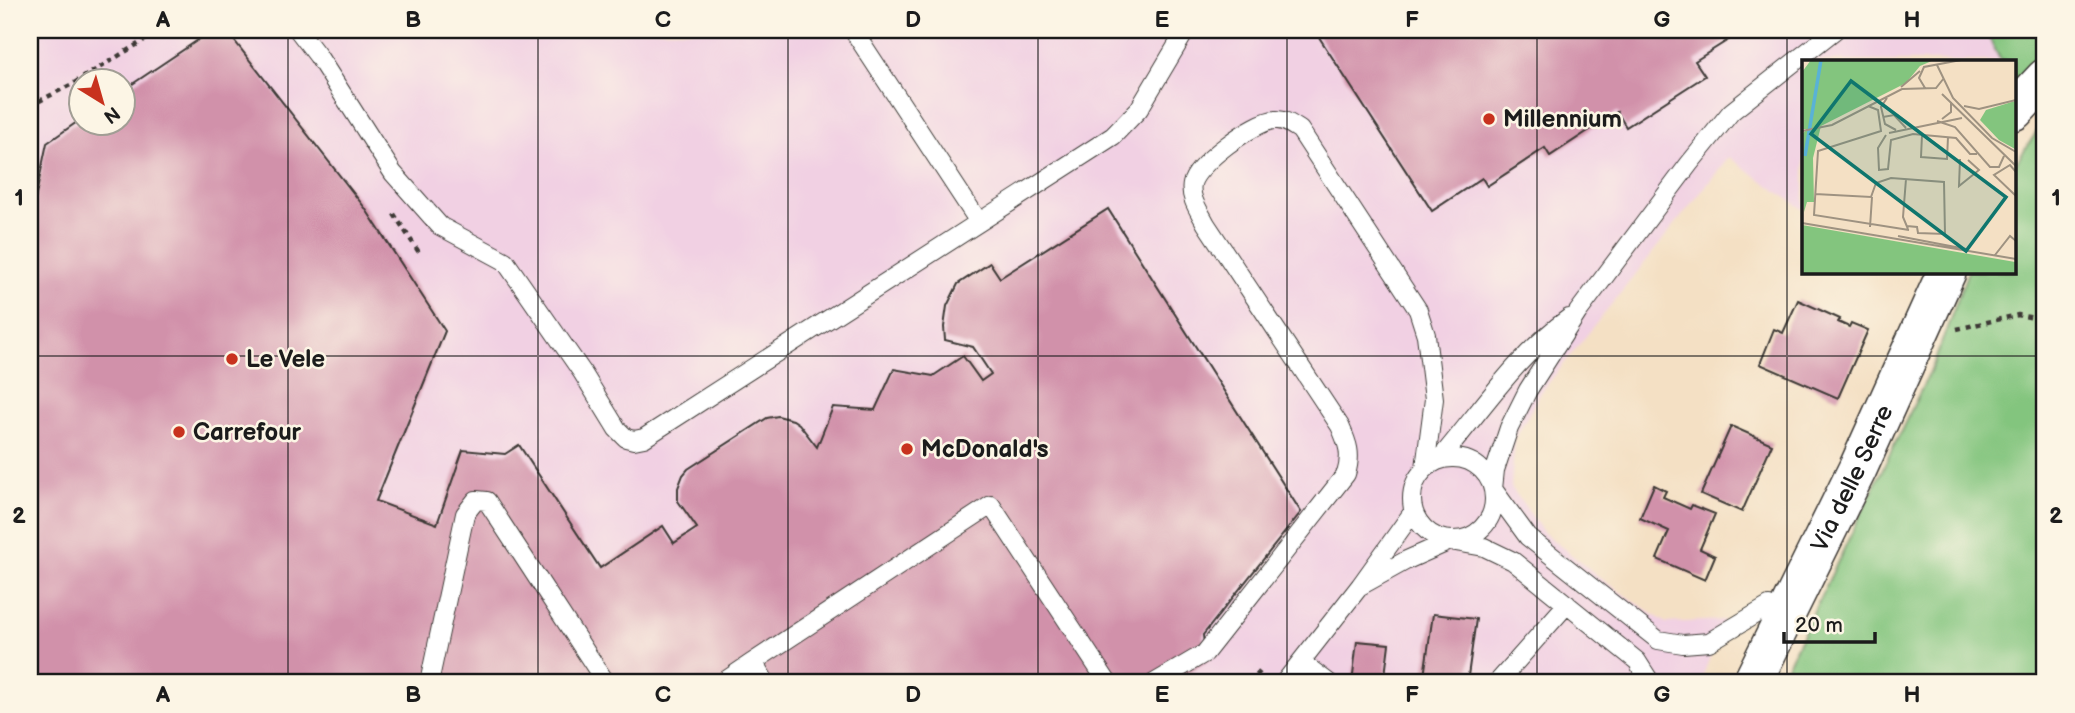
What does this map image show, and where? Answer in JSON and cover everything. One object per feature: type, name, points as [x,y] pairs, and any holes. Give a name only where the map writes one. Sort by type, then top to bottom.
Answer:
[{"type":"street","points":[[2016,109],[2045,78]]},
{"type":"street","name":"Via delle Serre","points":[[1731,683],[1835,469],[1919,273]]},
{"type":"street","name":"Via delle Serre","points":[[1752,683],[1858,468],[1946,273]]},
{"type":"lane","points":[[299,30],[393,173],[440,226],[505,261],[582,372],[617,429],[626,438],[634,440],[643,438],[1113,136],[1139,108],[1186,30]]},
{"type":"lane","points":[[853,30],[979,222]]},
{"type":"lane","points":[[1360,586],[1407,560],[1450,541],[1475,534],[1485,526],[1494,501],[1495,470],[1509,428],[1528,390],[1578,312],[1731,112],[1835,30]]},
{"type":"lane","points":[[1154,683],[1205,653],[1346,474],[1350,461],[1348,446],[1340,426],[1206,224],[1191,193],[1195,174],[1205,162],[1262,122],[1277,119],[1300,130],[1419,310],[1431,363],[1434,399],[1432,464]]},
{"type":"lane","points":[[1578,312],[1553,329],[1532,349],[1432,464],[1417,477],[1412,489],[1413,512],[1427,532],[1438,538],[1484,547],[1513,561],[1637,661],[1651,683]]},
{"type":"lane","points":[[1432,464],[1457,458],[1480,468],[1528,537],[1658,640],[1682,644],[1709,642],[1769,606]]},
{"type":"lane","points":[[429,683],[466,514],[476,500],[487,501],[606,683]]},
{"type":"lane","points":[[722,683],[991,505],[1108,683]]},
{"type":"lane","points":[[1284,683],[1360,586],[1413,512]]},
{"type":"lane","points":[[1497,683],[1567,604]]},
{"type":"lane","points":[[1301,662],[1329,683]]},
{"type":"lane","points":[[752,663],[766,683]]},
{"type":"path","points":[[30,106],[74,83],[161,30]]},
{"type":"path","points":[[1924,322],[1956,329],[2018,315],[2045,320]]},
{"type":"shaded area","points":[[30,30],[1985,30],[2000,60],[1802,60],[1802,209],[1729,157],[1539,395],[1515,439],[1511,487],[1544,533],[1607,583],[1666,623],[1724,620],[1700,683],[30,683]]},
{"type":"green space","points":[[1985,30],[2045,30],[2045,683],[1779,683],[1934,363],[1967,273],[2016,273],[2016,163],[2040,127],[2016,86],[2016,60],[2000,60]]},
{"type":"building","name":"Le Vele","points":[[213,30],[226,30],[365,208],[445,331],[376,501],[437,524],[463,450],[505,454],[519,445],[600,568],[663,526],[674,543],[697,528],[678,501],[678,488],[683,475],[688,469],[767,418],[778,416],[793,420],[817,447],[833,407],[875,410],[894,369],[933,376],[963,356],[981,381],[991,374],[973,347],[945,340],[947,306],[958,284],[990,263],[1000,278],[1108,209],[1301,512],[1203,635],[1206,662],[1171,683],[30,683],[30,223],[47,143],[66,130],[66,136],[136,136],[136,82]]},
{"type":"building","name":"Millennium","points":[[1323,30],[1744,30],[1695,61],[1705,76],[1626,127],[1617,112],[1550,156],[1545,148],[1487,186],[1482,178],[1432,211],[1317,34]]},
{"type":"building","points":[[1798,300],[1840,319],[1838,322],[1849,327],[1851,323],[1868,330],[1838,398],[1760,364],[1774,329],[1783,333]]},
{"type":"building","points":[[1731,426],[1772,444],[1742,512],[1701,494]]},
{"type":"building","points":[[1654,485],[1666,491],[1663,497],[1690,509],[1692,505],[1715,514],[1700,549],[1715,556],[1705,580],[1657,559],[1669,531],[1640,518]]},
{"type":"building","points":[[1433,614],[1476,619],[1467,683],[1423,683]]},
{"type":"building","points":[[1357,641],[1389,644],[1384,683],[1352,683]]},
{"type":"place","name":"Millennium","points":[[1489,119]]},
{"type":"place","name":"Le Vele","points":[[232,359]]},
{"type":"place","name":"Carrefour","points":[[179,432]]},
{"type":"place","name":"McDonald's","points":[[907,449]]}]
